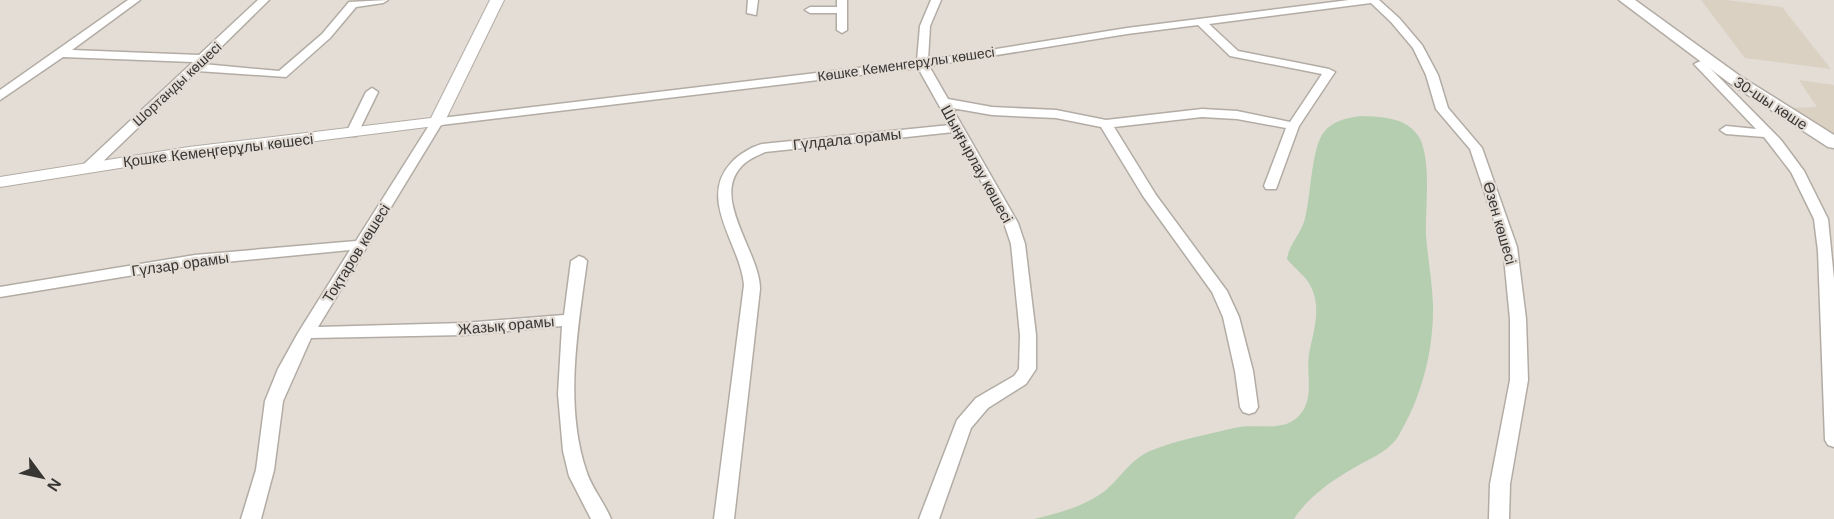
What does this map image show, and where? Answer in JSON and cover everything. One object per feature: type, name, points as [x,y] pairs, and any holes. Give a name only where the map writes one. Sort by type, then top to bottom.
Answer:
[{"type":"main road","points":[[1626,0],[1708,62]]},
{"type":"main road","name":"30-шы көше","points":[[1708,62],[1834,143]]},
{"type":"street","points":[[0,96],[135,0]]},
{"type":"street","name":"Шортанды көшесі","points":[[89,167],[201,63],[264,0]]},
{"type":"street","points":[[59,53],[201,63],[282,75],[326,36],[353,4],[383,0]]},
{"type":"street","name":"Тоқтаров көшесі","points":[[251,519],[265,470],[274,401],[287,369],[306,333],[437,122],[497,0]]},
{"type":"street","points":[[752,13],[753,0]]},
{"type":"street","points":[[922,64],[925,26],[936,0]]},
{"type":"street","name":"Көшке Кеменгерұлы көшесі","points":[[437,122],[922,64],[1127,31],[1373,0]]},
{"type":"street","name":"Өзен көшесі","points":[[1373,0],[1395,20],[1418,47],[1432,75],[1442,109],[1476,148],[1510,247],[1518,319],[1519,380],[1500,484],[1499,519]]},
{"type":"street","points":[[810,10],[842,5],[842,30]]},
{"type":"street","points":[[1201,22],[1234,54],[1329,72],[1293,126],[1271,186]]},
{"type":"street","points":[[1708,62],[1700,64],[1767,134],[1797,171],[1821,219],[1831,346],[1834,441]]},
{"type":"street","name":"Шыңғырлау көшесі","points":[[922,64],[1011,223],[1018,244],[1029,335],[1027,369],[1020,380],[982,403],[963,425],[929,519]]},
{"type":"street","points":[[352,133],[372,92]]},
{"type":"street","points":[[942,102],[992,111],[1056,114],[1106,124],[1202,113],[1237,115],[1293,126]]},
{"type":"street","name":"Қошке Кемеңгерұлы көшесі","points":[[0,182],[189,152],[437,122]]},
{"type":"street","points":[[1106,124],[1150,196],[1220,291],[1231,317],[1244,371],[1249,407]]},
{"type":"street","name":"Гүлдала орамы","points":[[724,519],[748,309],[753,293],[751,277],[728,212],[723,190],[729,170],[740,159],[762,148],[957,128]]},
{"type":"street","points":[[1726,130],[1767,134]]},
{"type":"street","name":"Гүлзар орамы","points":[[0,292],[195,260],[360,245]]},
{"type":"street","points":[[571,320],[579,261]]},
{"type":"street","name":"Жазық орамы","points":[[306,333],[464,329],[571,320],[566,388],[576,469],[585,492],[601,519]]},
{"type":"shaded area","points":[[1701,0],[1726,0],[1782,7],[1831,69],[1745,58]]},
{"type":"shaded area","points":[[1799,80],[1834,85],[1834,134],[1792,108],[1817,107]]},
{"type":"green space","points":[[1362,116],[1394,119],[1414,130],[1423,147],[1427,171],[1426,236],[1433,304],[1429,355],[1414,405],[1395,441],[1384,451],[1320,491],[1294,519],[1034,519],[1072,508],[1098,496],[1137,459],[1160,447],[1234,428],[1279,426],[1295,419],[1302,412],[1309,391],[1308,361],[1316,320],[1316,303],[1309,283],[1287,259],[1304,222],[1316,149],[1320,139],[1327,128],[1336,122]]}]
